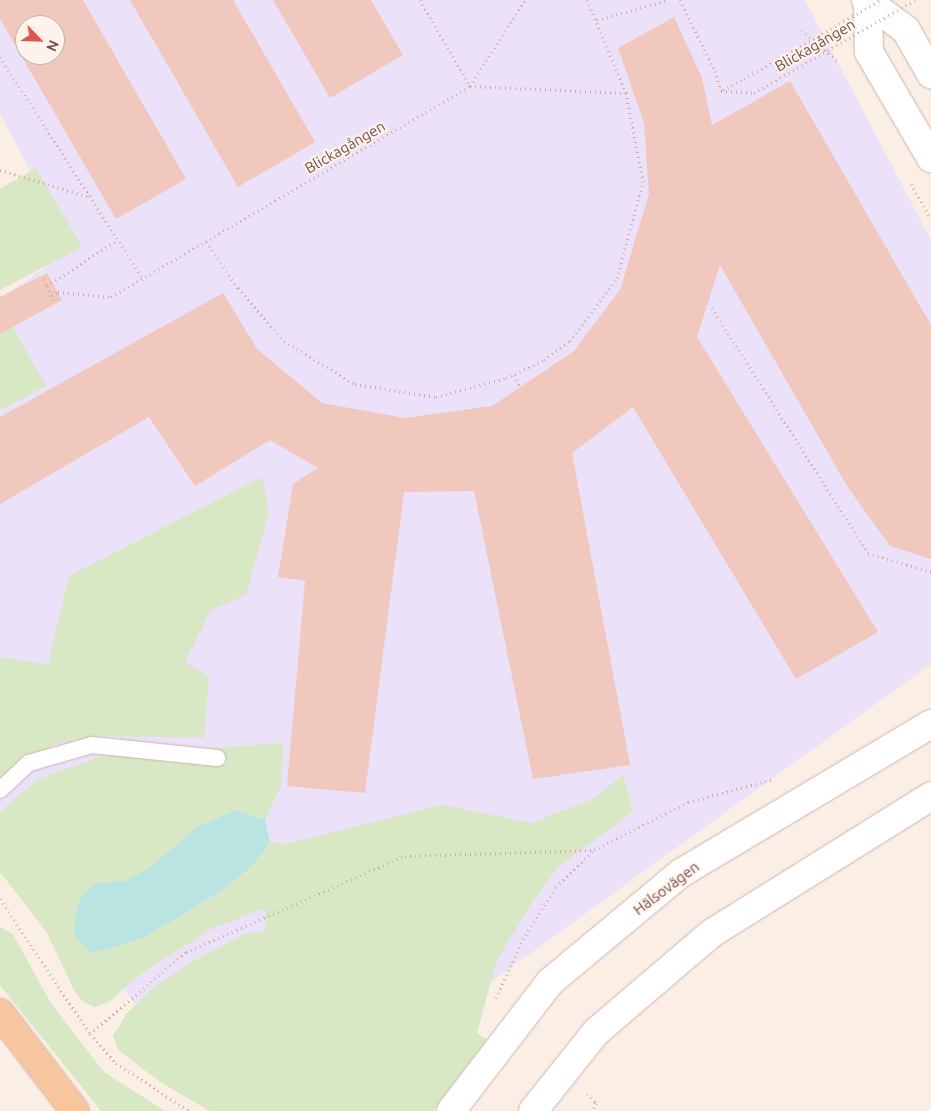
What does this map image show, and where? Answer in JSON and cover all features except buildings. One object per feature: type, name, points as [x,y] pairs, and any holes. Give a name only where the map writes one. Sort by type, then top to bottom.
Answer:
[{"type":"main road","points":[[0,1014],[75,1111]]},
{"type":"street","points":[[872,1],[906,30],[931,74]]},
{"type":"street","points":[[872,1],[869,52],[931,158]]},
{"type":"street","name":"Hälsovägen","points":[[451,1111],[550,982],[682,873],[931,724]]},
{"type":"street","points":[[533,1111],[596,1032],[712,933],[931,796]]},
{"type":"lane","points":[[0,790],[29,763],[92,744],[217,758]]},
{"type":"path","points":[[420,0],[470,86],[626,93]]},
{"type":"path","name":"Blickagången","points":[[51,295],[58,292],[112,297],[470,86],[525,0]]},
{"type":"path","points":[[206,242],[238,288],[284,341],[355,384],[436,397],[514,375],[544,360],[570,341],[617,278],[643,182],[626,93],[587,0]]},
{"type":"path","points":[[597,20],[668,0]]},
{"type":"path","points":[[680,0],[716,70],[721,91]]},
{"type":"path","name":"Blickagången","points":[[721,91],[754,93],[915,0]]},
{"type":"path","name":"Blickagången","points":[[721,91],[872,1]]},
{"type":"path","points":[[0,57],[143,279]]},
{"type":"path","points":[[0,170],[90,197]]},
{"type":"path","points":[[47,286],[118,240]]},
{"type":"path","points":[[43,280],[54,300]]},
{"type":"path","points":[[712,308],[868,553],[931,572]]},
{"type":"path","points":[[514,375],[520,387]]},
{"type":"path","points":[[495,1005],[496,995],[523,939],[556,887],[594,850],[688,802],[775,778]]},
{"type":"path","points":[[90,1034],[186,952],[405,856],[594,850]]},
{"type":"path","points":[[0,899],[90,1034],[116,1063],[189,1111]]},
{"type":"path","points":[[584,1090],[596,1103],[592,1111]]},
{"type":"shaded area","points":[[0,0],[805,0],[931,240],[931,664],[312,1111],[215,1111],[0,825],[0,299],[72,248],[0,114]]},
{"type":"green space","points":[[36,168],[82,247],[0,290],[0,189]]},
{"type":"green space","points":[[0,304],[46,386],[0,410]]},
{"type":"green space","points":[[262,477],[269,512],[246,595],[211,610],[185,662],[209,677],[204,738],[101,736],[58,743],[13,767],[0,780],[0,657],[48,664],[69,576]]},
{"type":"green space","points":[[283,743],[281,785],[265,820],[236,810],[197,827],[148,869],[125,881],[97,883],[145,937],[218,893],[253,865],[270,842],[286,844],[442,805],[531,823],[593,799],[623,775],[633,812],[559,866],[533,901],[497,960],[477,1033],[487,1040],[433,1111],[210,1111],[163,1084],[118,1050],[113,1036],[127,1013],[153,988],[195,960],[245,934],[265,931],[265,908],[211,929],[135,978],[109,1002],[95,1007],[82,1001],[74,990],[47,933],[0,872],[0,812],[38,779],[102,756]]},
{"type":"green space","points":[[0,927],[13,934],[50,1002],[104,1072],[165,1111],[101,1111],[0,985]]},
{"type":"water","points":[[236,810],[265,820],[270,842],[253,865],[218,893],[145,937],[105,950],[90,952],[74,936],[76,913],[82,895],[97,883],[125,881],[148,869],[197,827]]}]
